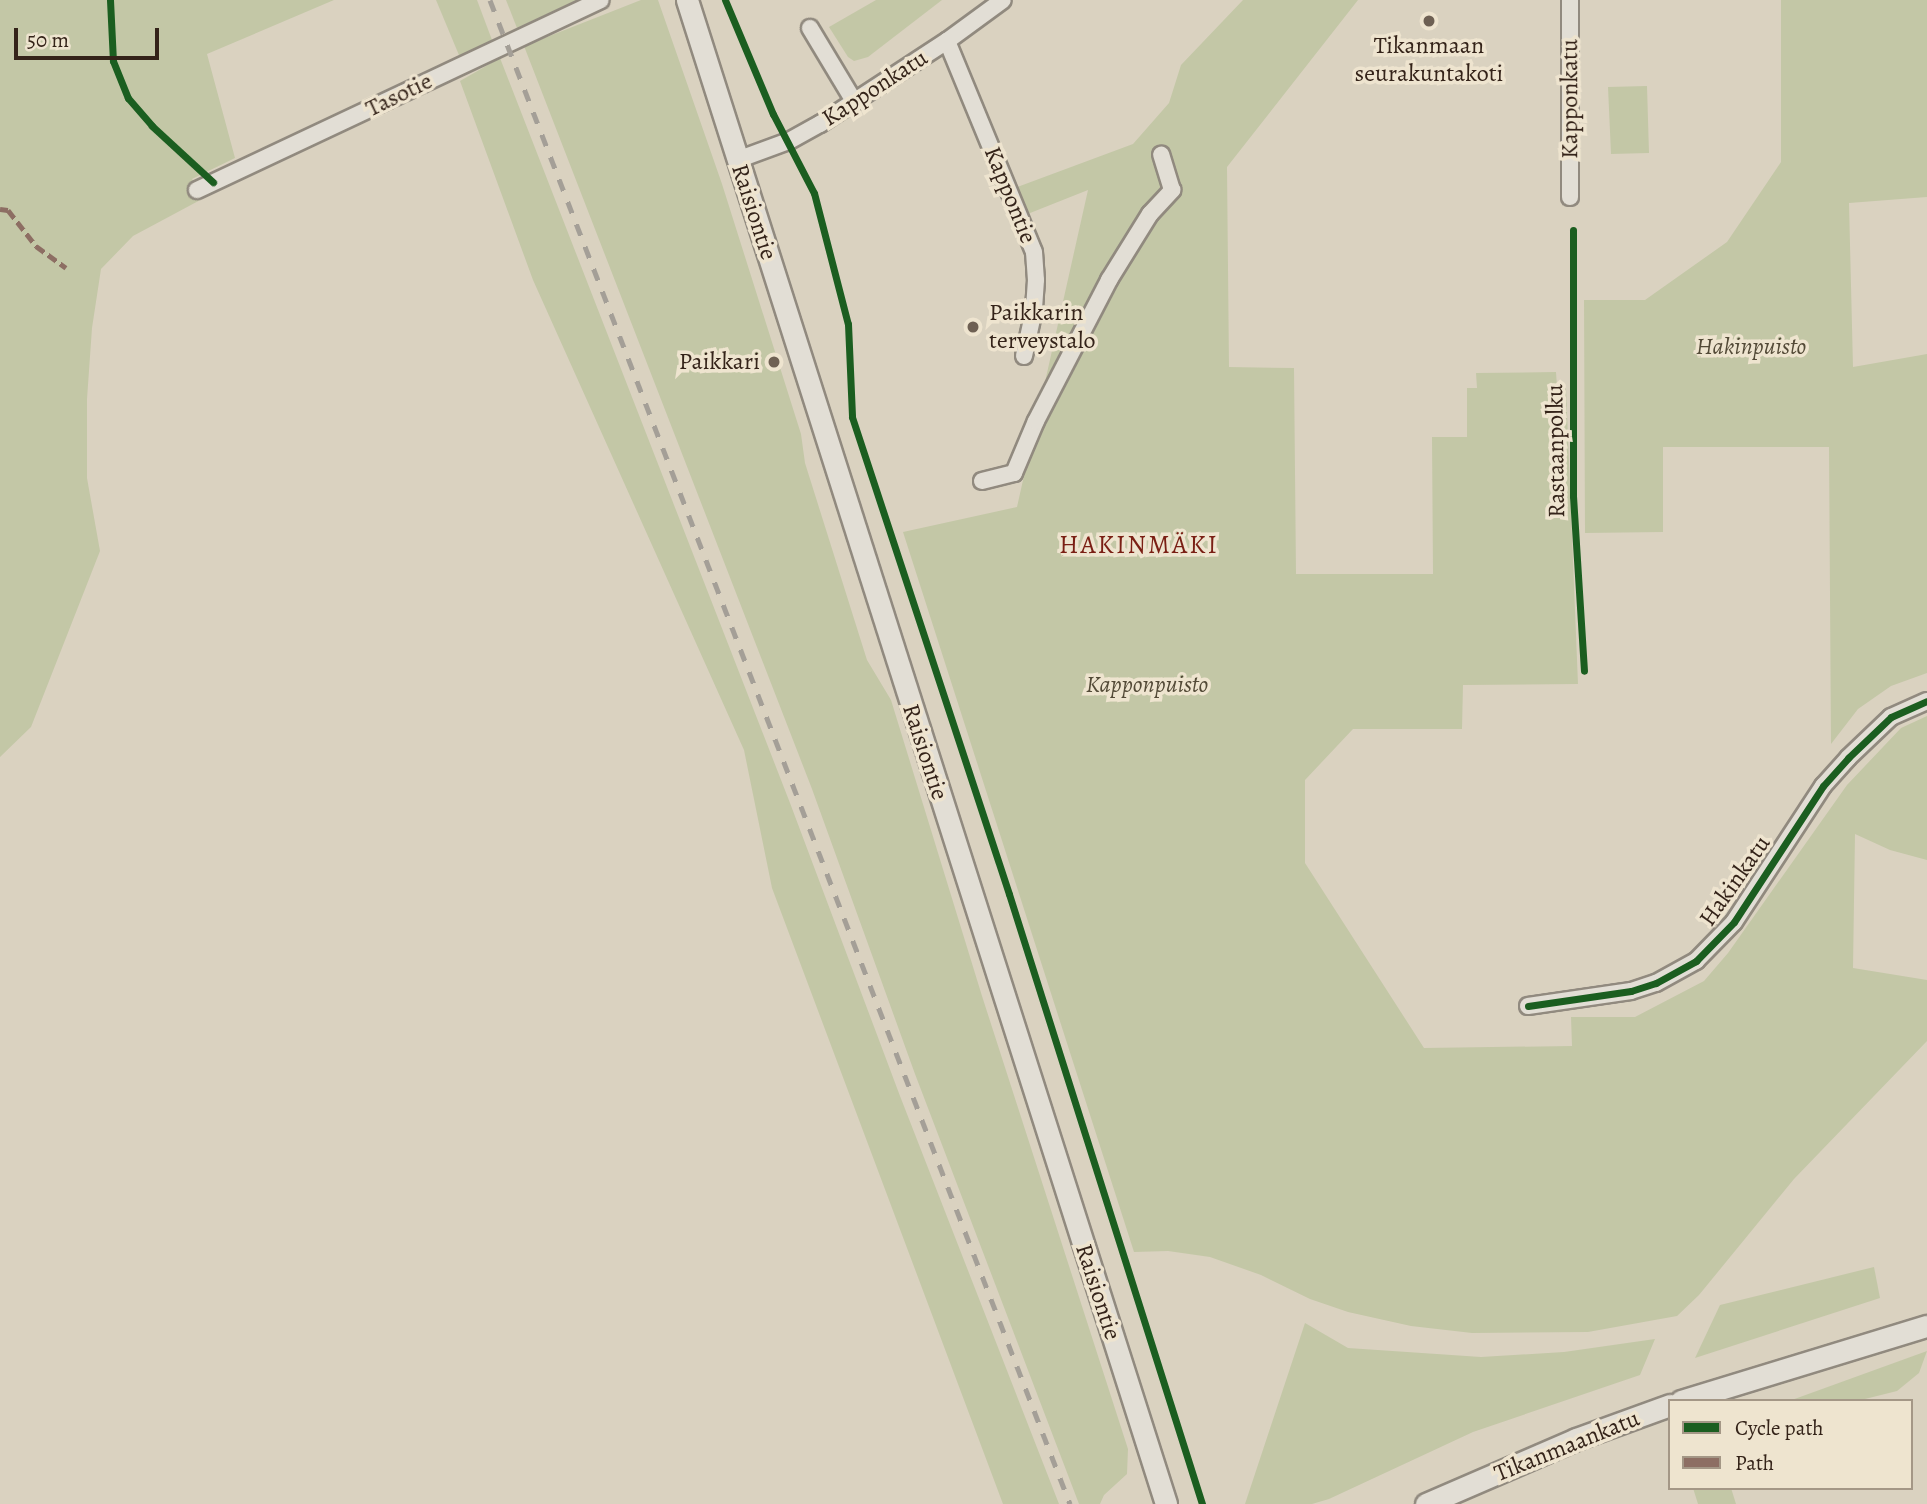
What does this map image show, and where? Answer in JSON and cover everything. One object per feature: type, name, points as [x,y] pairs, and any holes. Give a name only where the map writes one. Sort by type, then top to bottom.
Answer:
[{"type":"main road","name":"Raisiontie","points":[[687,0],[1166,1504]]},
{"type":"main road","points":[[1688,1399],[1927,1326]]},
{"type":"main road","name":"Tikanmaankatu","points":[[1426,1504],[1576,1439],[1668,1406]]},
{"type":"street","name":"Tasotie","points":[[197,190],[601,0]]},
{"type":"street","name":"Kapponkatu","points":[[737,160],[789,141],[855,103],[1003,0]]},
{"type":"street","name":"Kapponkatu","points":[[1570,0],[1570,197]]},
{"type":"street","points":[[810,28],[855,103]]},
{"type":"street","name":"Kappontie","points":[[947,41],[1034,252],[1037,280],[1034,310],[1024,356]]},
{"type":"street","points":[[982,481],[1014,473],[1103,290],[1150,214],[1172,190],[1161,155]]},
{"type":"street","name":"Hakinkatu","points":[[1528,1006],[1631,991],[1656,983],[1696,961],[1734,922],[1823,786],[1891,717],[1927,701]]},
{"type":"green space","points":[[0,0],[334,0],[207,54],[235,158],[192,179],[204,198],[133,236],[101,269],[92,328],[87,399],[87,478],[100,551],[31,727],[0,757]]},
{"type":"green space","points":[[436,0],[477,0],[492,40],[461,60]]},
{"type":"green space","points":[[506,0],[577,0],[517,28]]},
{"type":"green space","points":[[641,0],[658,0],[722,184],[801,434],[805,463],[867,660],[891,700],[982,996],[1128,1449],[1127,1474],[1104,1495],[1100,1504],[1079,1504],[915,1074],[812,789],[524,46]]},
{"type":"green space","points":[[876,0],[942,0],[868,57],[854,61],[848,57],[829,27]]},
{"type":"green space","name":"Kapponpuisto","points":[[1243,0],[1358,0],[1227,167],[1229,367],[1294,368],[1296,574],[1433,574],[1432,437],[1467,437],[1467,388],[1477,388],[1476,373],[1556,372],[1557,387],[1566,388],[1578,684],[1463,685],[1462,729],[1353,729],[1305,780],[1305,863],[1424,1048],[1572,1046],[1571,1017],[1635,1017],[1704,981],[1728,953],[1847,785],[1901,728],[1927,716],[1927,860],[1890,850],[1855,834],[1853,968],[1927,980],[1927,1041],[1794,1179],[1699,1295],[1677,1316],[1588,1332],[1472,1333],[1411,1326],[1348,1312],[1310,1299],[1261,1275],[1210,1257],[1168,1251],[1134,1252],[903,532],[1017,507],[1088,190],[1020,217],[1009,190],[1133,144],[1169,103],[1181,65]]},
{"type":"green space","name":"Hakinpuisto","points":[[1781,0],[1927,0],[1927,197],[1849,203],[1853,367],[1927,354],[1927,673],[1891,686],[1858,709],[1831,744],[1829,447],[1663,447],[1663,532],[1585,533],[1584,300],[1645,300],[1727,242],[1781,162]]},
{"type":"green space","points":[[500,58],[1059,1504],[1003,1504],[772,888],[744,750],[533,280],[460,81]]},
{"type":"green space","points":[[1647,86],[1649,153],[1611,154],[1608,87]]},
{"type":"green space","points":[[1874,1267],[1880,1298],[1695,1358],[1720,1305]]},
{"type":"green space","points":[[1305,1323],[1348,1348],[1481,1357],[1564,1352],[1655,1339],[1640,1375],[1473,1432],[1329,1499],[1312,1504],[1245,1504]]},
{"type":"green space","points":[[1927,1351],[1919,1373],[1897,1391],[1865,1399],[1795,1399]]},
{"type":"green space","points":[[1694,1490],[1732,1490],[1736,1504],[1698,1504]]},
{"type":"railway","points":[[490,0],[1070,1504]]},
{"type":"marked path","points":[[0,209],[8,210],[36,246],[66,268]]},
{"type":"cycle path","points":[[110,0],[113,61],[128,98],[152,126],[213,182]]},
{"type":"cycle path","points":[[725,0],[773,114],[814,193],[848,324],[852,417],[1009,894],[1202,1504]]},
{"type":"cycle path","name":"Rastaanpolku","points":[[1573,230],[1573,496],[1584,671]]},
{"type":"cycle path","points":[[1528,1006],[1631,991],[1656,983],[1696,961],[1734,922],[1823,786],[1891,717],[1927,701]]},
{"type":"place","name":"Tikanmaan seurakuntakoti","points":[[1429,21]]},
{"type":"place","name":"Paikkarin terveystalo","points":[[973,327]]},
{"type":"place","name":"Paikkari","points":[[774,362]]},
{"type":"district","name":"HAKINMÄKI","points":[[1139,545]]}]
